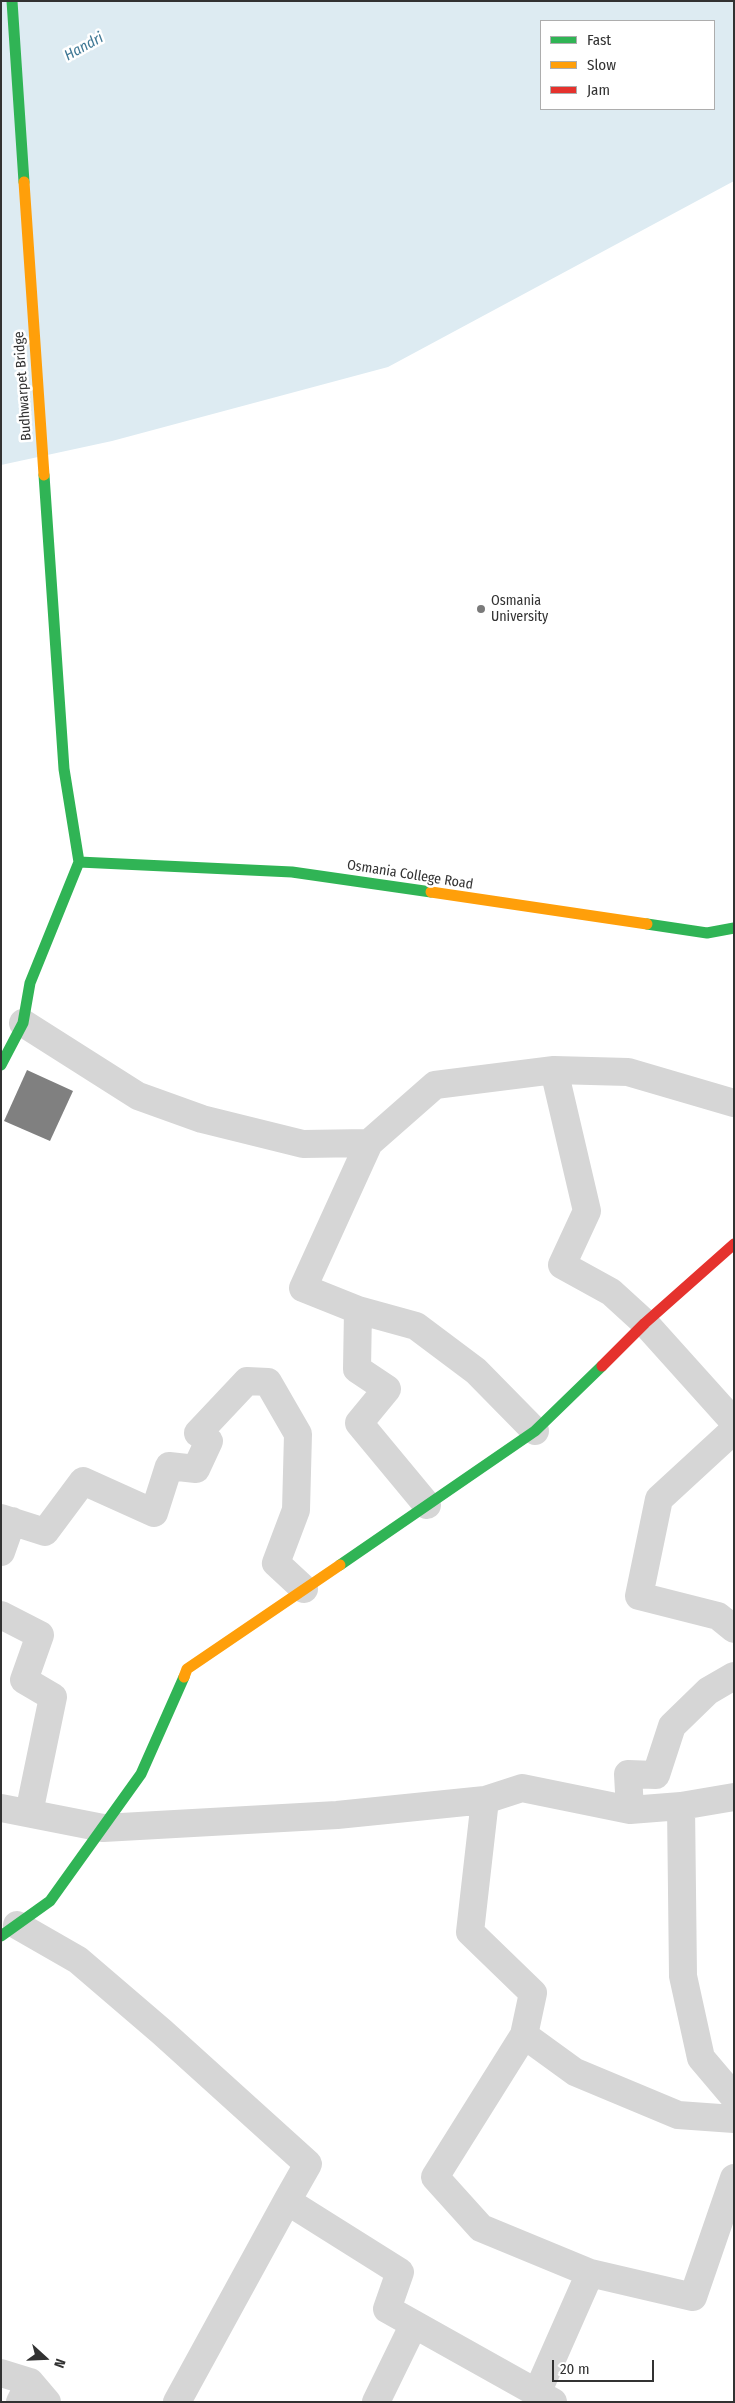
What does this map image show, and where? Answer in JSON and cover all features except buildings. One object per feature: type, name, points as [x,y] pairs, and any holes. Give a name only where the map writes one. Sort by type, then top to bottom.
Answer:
[{"type":"street","name":"Budhwarpet Bridge","points":[[12,1],[64,769],[79,862]]},
{"type":"street","name":"Osmania College Road","points":[[79,862],[292,872],[707,933],[734,928]]},
{"type":"street","points":[[1,1065],[23,1023],[30,983],[79,862]]},
{"type":"street","points":[[23,1023],[138,1096],[202,1119],[303,1144],[369,1143]]},
{"type":"street","points":[[554,1070],[587,1211],[562,1265],[611,1292],[645,1323],[734,1422]]},
{"type":"street","points":[[535,1431],[476,1371],[416,1326],[358,1310],[303,1288],[369,1143],[435,1085],[554,1070],[628,1072],[734,1103]]},
{"type":"street","points":[[9,1930],[50,1902],[141,1774],[186,1669],[535,1431],[645,1323],[734,1244]]},
{"type":"street","points":[[358,1310],[357,1369],[388,1389],[359,1423],[427,1505]]},
{"type":"street","points":[[1,1552],[7,1520],[45,1532],[83,1481],[154,1513],[169,1466],[196,1469],[209,1441],[198,1433],[247,1381],[268,1382],[298,1434],[296,1510],[276,1563],[304,1589]]},
{"type":"street","points":[[734,1430],[659,1499],[640,1596],[718,1616],[734,1629]]},
{"type":"street","points":[[1,1615],[40,1635],[24,1680],[54,1697],[29,1813]]},
{"type":"street","points":[[630,1810],[628,1774],[656,1775],[672,1726],[708,1691],[734,1676]]},
{"type":"street","points":[[1,1808],[103,1828],[338,1815],[485,1800],[522,1788],[630,1810],[681,1806],[734,1797]]},
{"type":"street","points":[[485,1800],[470,1932],[533,1993],[524,2035],[434,2177],[481,2228],[590,2273],[693,2297],[734,2178]]},
{"type":"street","points":[[681,1806],[683,1976],[701,2058],[734,2097]]},
{"type":"street","points":[[9,1930],[78,1960],[162,2032],[308,2164],[177,2402]]},
{"type":"street","points":[[524,2035],[575,2072],[678,2115],[734,2119]]},
{"type":"street","points":[[287,2201],[400,2272],[387,2309],[545,2397],[590,2273]]},
{"type":"street","points":[[376,2402],[414,2324]]},
{"type":"street","points":[[1,2373],[25,2392],[48,2402]]},
{"type":"water","name":"Handri","points":[[1,1],[734,1],[734,181],[388,367],[112,441],[1,465]]},
{"type":"traffic: fast","points":[[12,1],[24,182]]},
{"type":"traffic: fast","points":[[1,1065],[23,1023],[30,983],[79,862],[64,769],[44,475]]},
{"type":"traffic: fast","points":[[79,862],[292,872],[431,892]]},
{"type":"traffic: fast","points":[[647,924],[707,933],[734,928]]},
{"type":"traffic: fast","points":[[340,1565],[535,1431],[602,1366]]},
{"type":"traffic: fast","points":[[1,1936],[50,1901],[141,1774],[184,1677]]},
{"type":"traffic: slow","points":[[24,182],[44,475]]},
{"type":"traffic: slow","points":[[431,892],[647,924]]},
{"type":"traffic: slow","points":[[184,1677],[187,1669],[340,1565]]},
{"type":"traffic: jam","points":[[602,1366],[645,1323],[734,1244]]},
{"type":"place","name":"Osmania University","points":[[481,609]]}]
